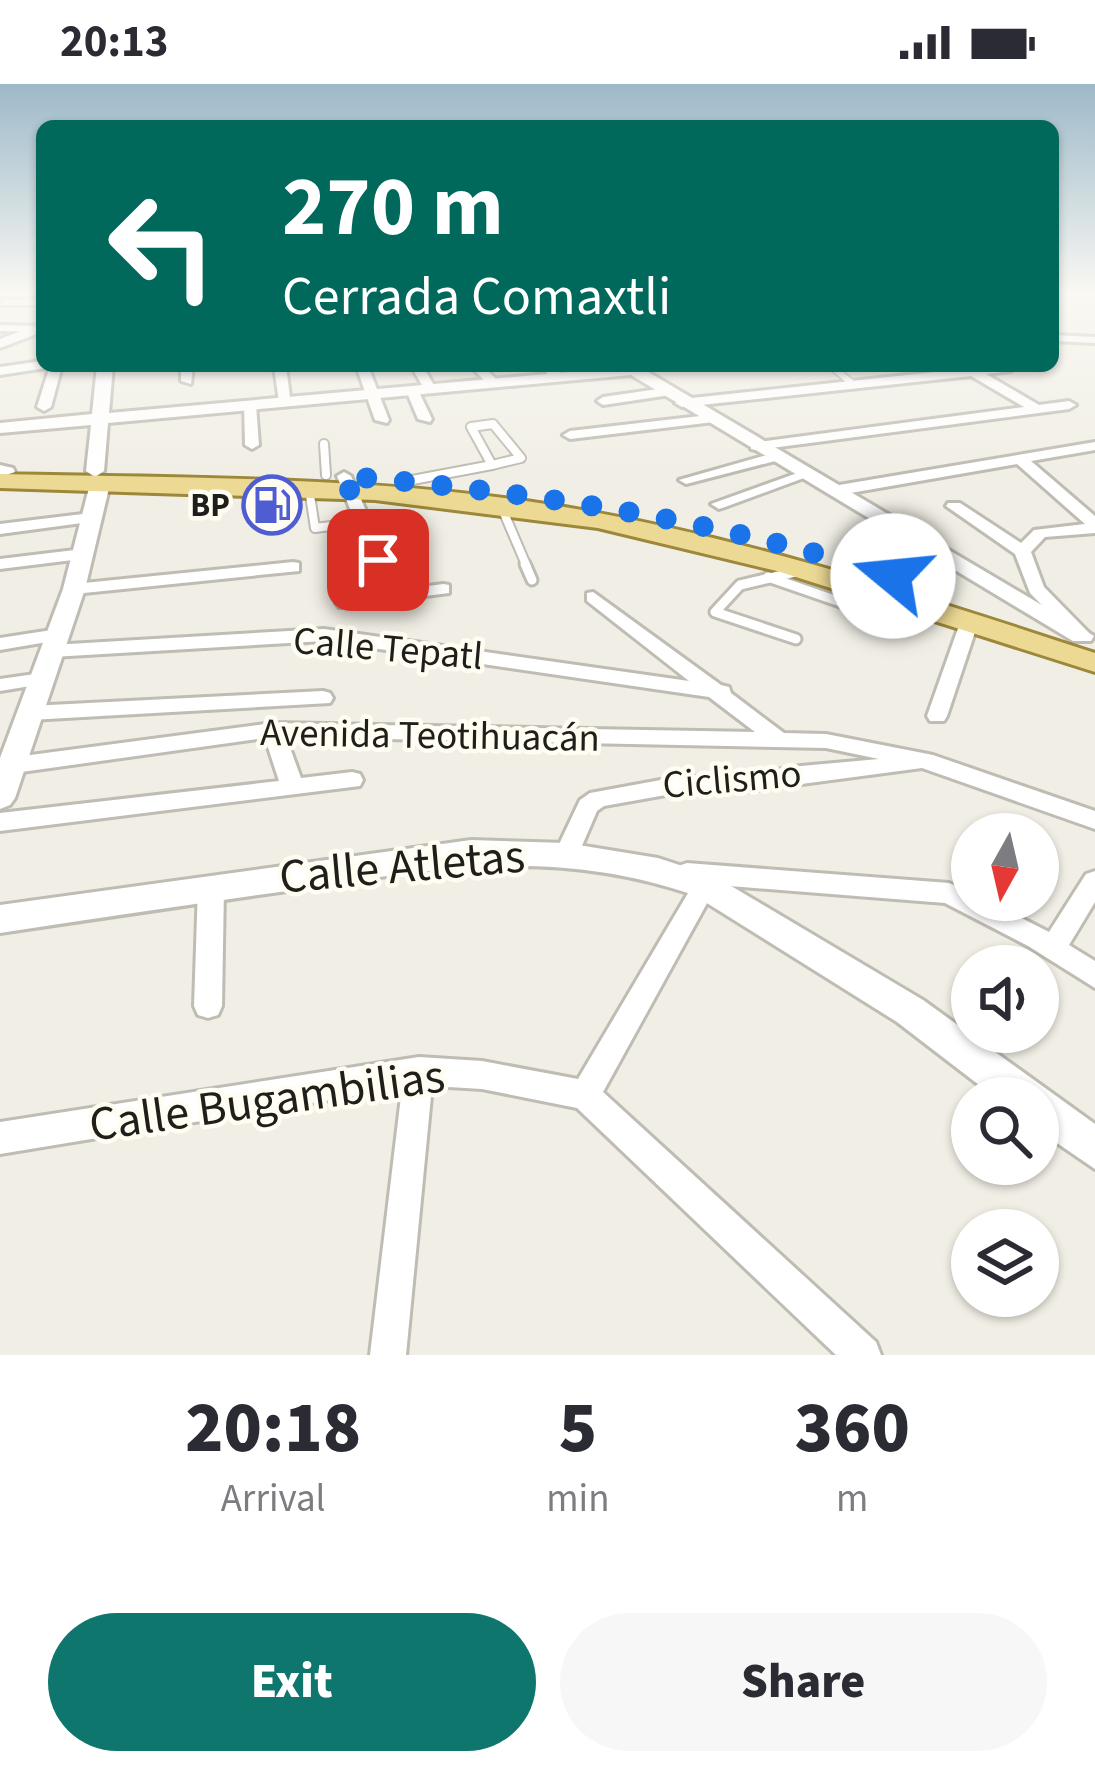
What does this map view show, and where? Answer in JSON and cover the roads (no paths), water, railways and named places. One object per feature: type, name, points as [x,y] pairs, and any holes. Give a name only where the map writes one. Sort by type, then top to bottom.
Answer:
[{"type":"main road","points":[[2,474],[324,484],[501,506],[704,542],[890,598],[981,604],[1095,663]]},
{"type":"main road","points":[[97,477],[257,487],[453,478],[676,519],[850,562],[1089,638]]},
{"type":"street","points":[[0,371],[36,366]]},
{"type":"street","points":[[44,407],[54,372]]},
{"type":"street","points":[[0,798],[6,766],[74,589],[92,518],[105,372]]},
{"type":"street","points":[[281,372],[286,402]]},
{"type":"street","points":[[364,372],[382,420]]},
{"type":"street","points":[[418,372],[425,419]]},
{"type":"street","points":[[482,372],[494,383]]},
{"type":"street","points":[[0,428],[494,383],[552,372]]},
{"type":"street","points":[[636,372],[833,491],[981,604],[937,716]]},
{"type":"street","points":[[603,400],[973,372],[1037,409]]},
{"type":"street","points":[[249,405],[252,445]]},
{"type":"street","points":[[686,480],[765,452],[1069,405]]},
{"type":"street","points":[[570,435],[710,419]]},
{"type":"street","points":[[833,491],[1095,446]]},
{"type":"street","points":[[1020,459],[1095,526]]},
{"type":"street","points":[[719,504],[805,475]]},
{"type":"street","points":[[324,484],[363,522],[394,597]]},
{"type":"street","points":[[954,506],[1022,551],[1036,590],[1089,638]]},
{"type":"street","points":[[0,529],[92,518]]},
{"type":"street","points":[[1022,551],[1040,533],[1095,526]]},
{"type":"street","points":[[0,565],[82,554]]},
{"type":"street","points":[[74,589],[293,567]]},
{"type":"street","points":[[345,603],[443,589]]},
{"type":"street","points":[[593,597],[779,740]]},
{"type":"street","name":"Calle Tepatl","points":[[0,644],[324,635],[722,692]]},
{"type":"street","points":[[0,685],[42,679]]},
{"type":"street","points":[[30,713],[323,698]]},
{"type":"street","points":[[155,706],[158,742]]},
{"type":"street","points":[[273,730],[292,787]]},
{"type":"street","name":"Avenida Teotihuacán","points":[[6,766],[273,730],[779,740],[870,747],[933,763],[1095,820]]},
{"type":"street","name":"Ciclismo","points":[[566,855],[588,806],[598,799],[676,785],[742,784],[801,773],[933,763]]},
{"type":"street","points":[[0,822],[352,780]]},
{"type":"street","name":"Calle Atletas","points":[[9,914],[471,852],[566,855],[658,870],[705,886],[910,1011],[999,1077]]},
{"type":"street","points":[[658,870],[950,893],[1046,945]]},
{"type":"street","points":[[1054,945],[1095,880]]},
{"type":"street","points":[[705,886],[585,1095],[863,1355]]},
{"type":"street","points":[[208,1006],[211,887]]},
{"type":"street","points":[[1059,953],[1095,976]]},
{"type":"street","points":[[388,1355],[419,1071]]},
{"type":"street","name":"Calle Bugambilias","points":[[0,1138],[419,1071],[482,1075],[585,1095]]},
{"type":"street","points":[[1059,1122],[1095,1149]]},
{"type":"lane","points":[[838,372],[853,384]]},
{"type":"lane","points":[[453,478],[522,456],[491,423],[471,426],[492,464]]},
{"type":"lane","points":[[323,444],[324,484],[315,527],[363,522]]},
{"type":"lane","points":[[501,506],[532,580]]},
{"type":"lane","points":[[796,639],[715,612],[729,589],[802,570]]},
{"type":"lane","points":[[768,577],[875,614],[890,598]]},
{"type":"place","name":"BP","points":[[272,505]]}]
